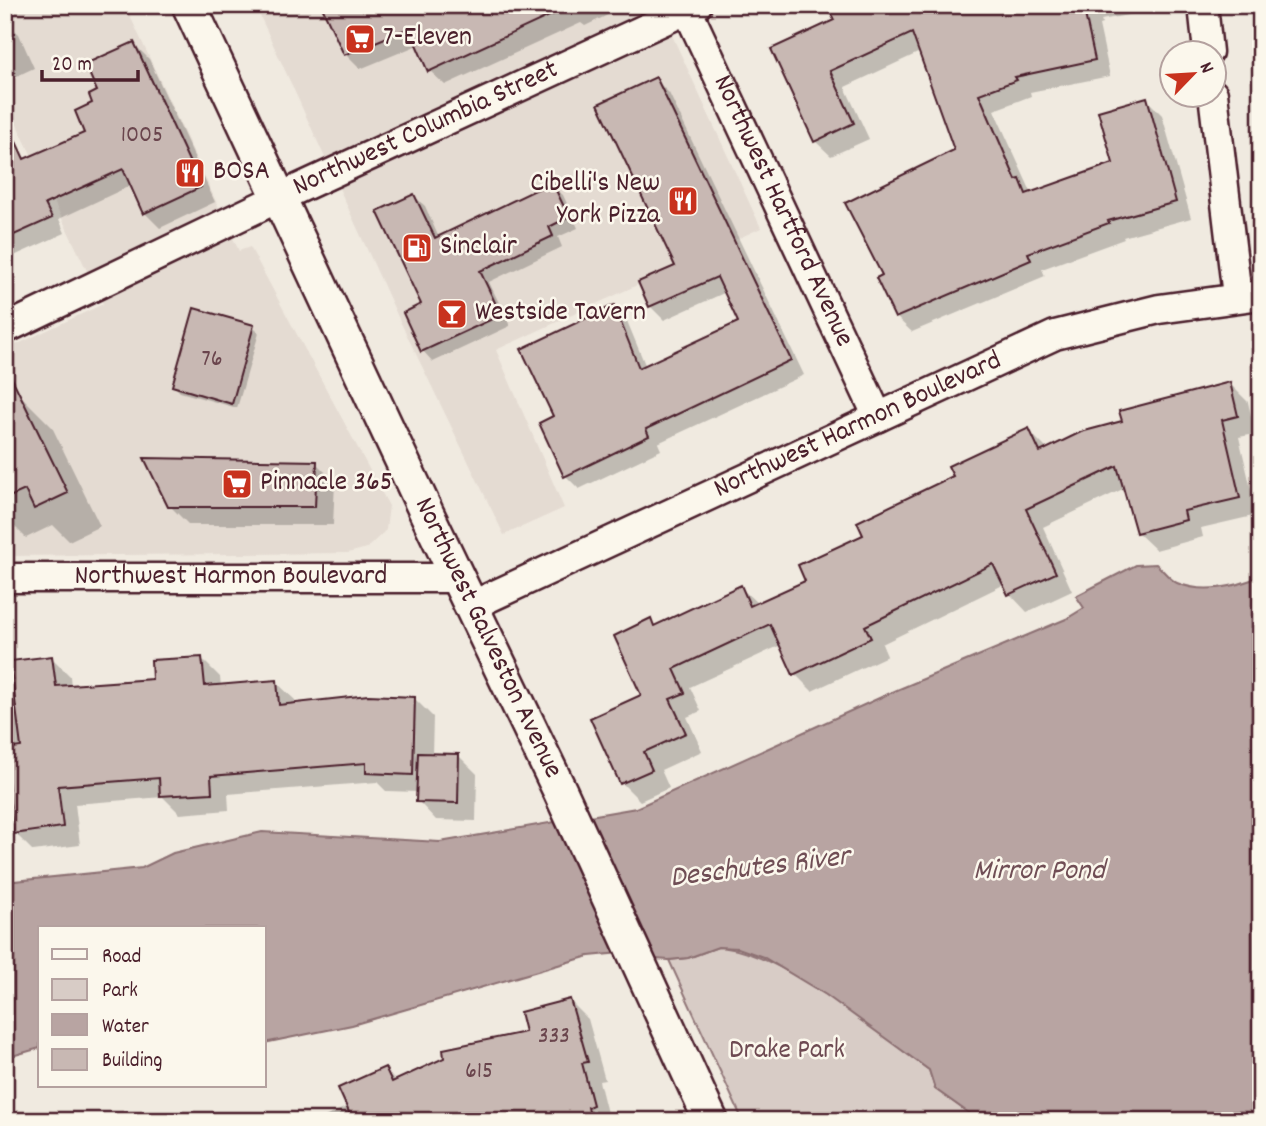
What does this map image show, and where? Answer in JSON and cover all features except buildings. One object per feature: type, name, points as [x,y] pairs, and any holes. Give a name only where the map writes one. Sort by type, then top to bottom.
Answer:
[{"type":"street","name":"Northwest Galveston Avenue","points":[[189,5],[560,791],[711,1121]]},
{"type":"street","points":[[1203,5],[1207,38]]},
{"type":"street","name":"Northwest Columbia Street","points":[[5,329],[278,198],[690,7]]},
{"type":"street","name":"Northwest Hartford Avenue","points":[[690,7],[878,417]]},
{"type":"street","points":[[1215,108],[1249,296]]},
{"type":"street","name":"Northwest Harmon Boulevard","points":[[5,578],[464,592],[878,417],[1055,335],[1159,309],[1249,296]]},
{"type":"shaded area","points":[[5,5],[125,5],[239,251],[250,247],[389,506],[386,530],[367,548],[348,553],[5,556],[5,350],[103,304],[5,100]]},
{"type":"shaded area","points":[[255,5],[658,5],[761,228],[496,350],[564,508],[504,535],[399,319]]},
{"type":"green space","name":"Drake Park","points":[[718,947],[743,952],[770,962],[828,996],[929,1070],[935,1089],[980,1121],[743,1121],[669,960],[688,958]]},
{"type":"water","name":"Mirror Pond","points":[[1156,564],[1174,582],[1208,589],[1230,586],[1261,576],[1261,1121],[980,1121],[935,1089],[929,1070],[826,995],[763,957],[738,948],[718,947],[688,958],[669,960],[655,959],[642,951],[589,956],[352,1025],[266,1043],[266,926],[38,926],[38,1049],[5,1058],[5,882],[142,868],[173,853],[262,832],[440,842],[636,808],[897,690],[1066,619],[1084,608],[1076,596],[1136,565]]},
{"type":"place","name":"7-Eleven","points":[[360,39]]},
{"type":"place","name":"BOSA","points":[[190,173]]},
{"type":"place","name":"Cibelli's New York Pizza","points":[[683,201]]},
{"type":"place","name":"Sinclair","points":[[417,248]]},
{"type":"place","name":"Westside Tavern","points":[[452,314]]},
{"type":"place","name":"Pinnacle 365","points":[[237,484]]},
{"type":"water label","name":"Deschutes River","points":[[760,869]]}]
